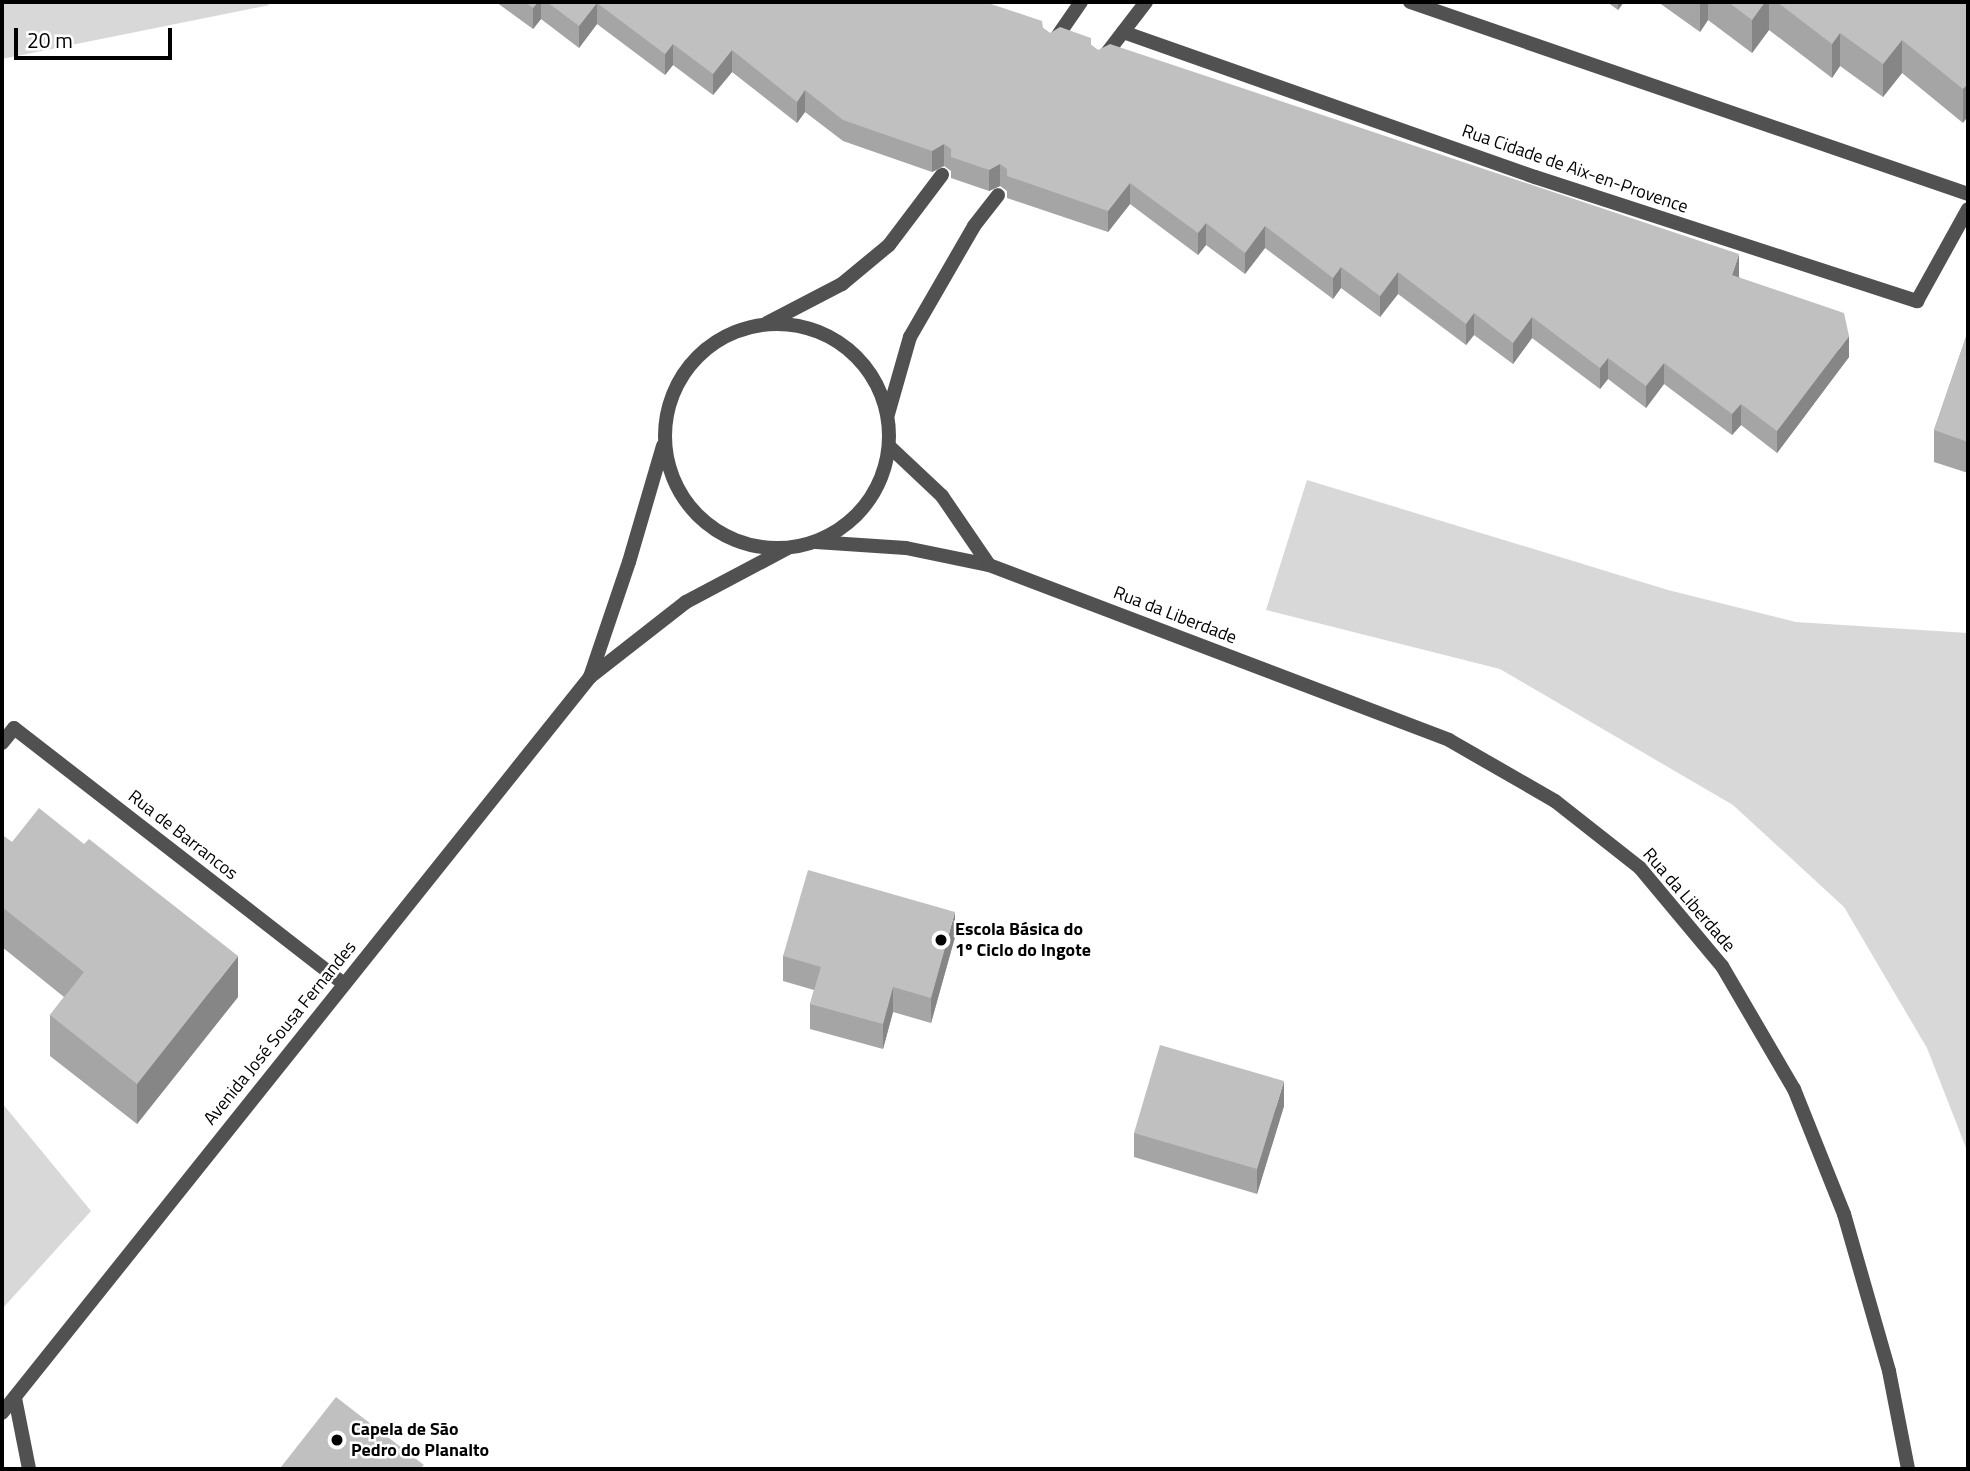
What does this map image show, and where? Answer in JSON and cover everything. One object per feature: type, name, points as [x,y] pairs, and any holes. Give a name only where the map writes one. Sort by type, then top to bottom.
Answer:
[{"type":"street","points":[[1051,46],[1082,2]]},
{"type":"street","points":[[1100,62],[1146,2]]},
{"type":"street","points":[[1410,2],[1582,58],[1968,194]]},
{"type":"street","name":"Rua Cidade de Aix-en-Provence","points":[[1123,32],[1535,177],[1917,302],[1968,209]]},
{"type":"street","points":[[767,323],[795,325],[821,332],[845,346],[864,364],[879,388],[888,414],[890,447],[882,477],[866,505],[844,526],[816,542],[788,548],[752,546],[719,533],[691,510],[672,480],[664,445],[667,410],[680,377],[703,350],[733,331],[767,323],[842,284],[888,245],[942,175]]},
{"type":"street","points":[[888,414],[910,337],[974,226],[999,195]]},
{"type":"street","name":"Avenida José Sousa Fernandes","points":[[590,677],[629,562],[664,445]]},
{"type":"street","points":[[890,447],[942,496],[989,565]]},
{"type":"street","name":"Rua da Liberdade","points":[[816,542],[906,548],[989,565],[1449,740],[1555,801],[1640,868],[1722,966],[1794,1089],[1844,1214],[1889,1370],[1908,1469]]},
{"type":"street","name":"Avenida José Sousa Fernandes","points":[[2,1413],[590,677],[685,602],[788,548]]},
{"type":"street","name":"Rua de Barrancos","points":[[2,743],[13,727],[344,984]]},
{"type":"street","points":[[15,1398],[29,1469]]},
{"type":"shaded area","points":[[2,2],[261,2],[270,5],[2,59]]},
{"type":"shaded area","points":[[1307,480],[1668,590],[1796,622],[1968,633],[1968,1153],[1927,1048],[1844,907],[1733,805],[1500,669],[1266,610]]},
{"type":"shaded area","points":[[2,1103],[91,1211],[2,1309]]},
{"type":"building","points":[[525,2],[538,2],[533,8]]},
{"type":"building","points":[[547,2],[985,2],[1042,21],[1043,28],[1050,33],[1060,27],[1091,38],[1091,45],[1098,50],[1110,44],[1739,254],[1732,275],[1844,313],[1849,336],[1777,431],[1741,404],[1732,414],[1664,363],[1646,386],[1608,358],[1600,368],[1532,317],[1513,343],[1474,313],[1466,324],[1398,272],[1380,296],[1341,267],[1333,278],[1265,226],[1245,253],[1206,223],[1198,233],[1130,183],[1108,211],[1007,176],[1007,169],[1000,164],[989,170],[951,157],[951,149],[944,144],[932,151],[843,120],[805,90],[797,102],[732,50],[713,74],[673,44],[665,54],[597,3],[579,26]]},
{"type":"building","points":[[1728,2],[1765,2],[1752,20]]},
{"type":"building","points":[[1777,2],[1968,2],[1968,83],[1963,89],[1902,40],[1883,64],[1840,33],[1832,44]]},
{"type":"building","points":[[1968,331],[1968,442],[1934,430]]},
{"type":"building","points":[[39,808],[84,844],[89,839],[238,956],[137,1084],[50,1015],[84,972],[2,907],[2,839],[4,836],[12,842]]},
{"type":"building","points":[[808,870],[955,912],[931,998],[893,987],[883,1024],[810,1004],[821,967],[783,956]]},
{"type":"building","points":[[1160,1045],[1284,1081],[1257,1169],[1134,1133]]},
{"type":"building","name":"Capela de São Pedro do Planalto","points":[[336,1397],[424,1465],[420,1469],[281,1467]]},
{"type":"place","name":"Escola Básica do 1º Ciclo do Ingote","points":[[941,940]]},
{"type":"place","name":"Capela de São Pedro do Planalto","points":[[337,1440]]}]
